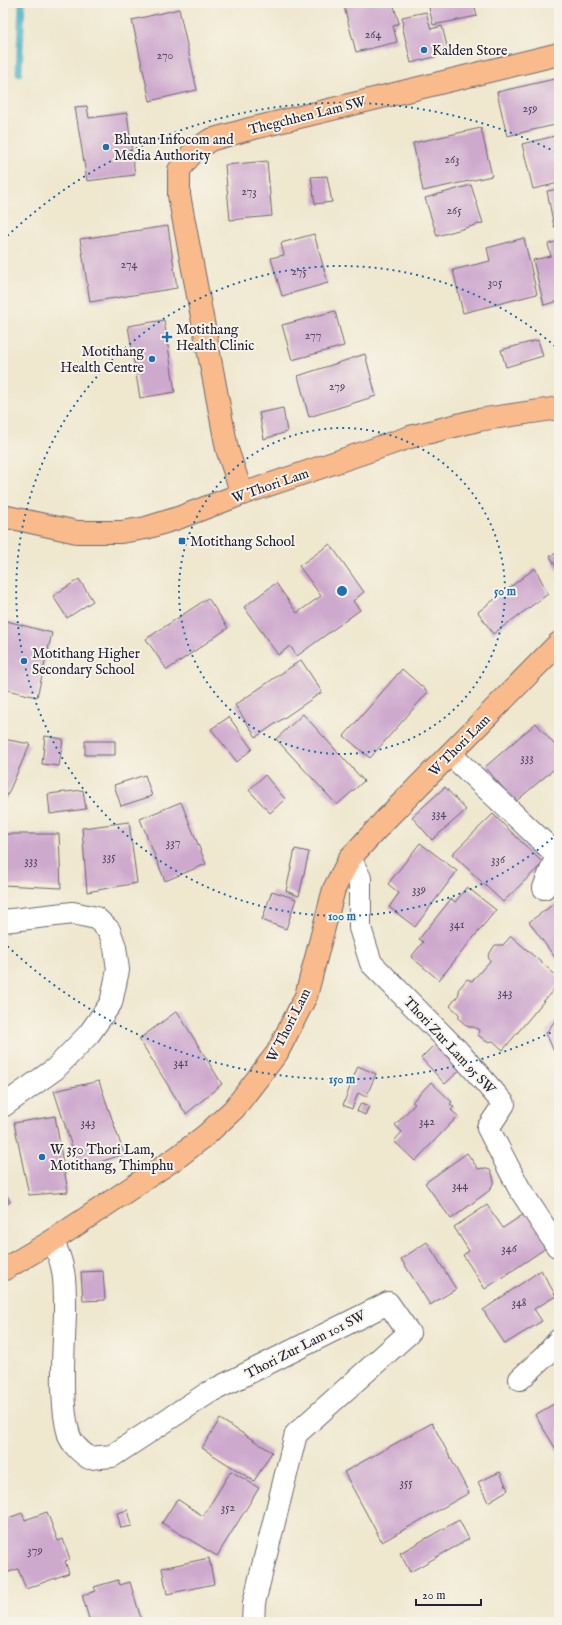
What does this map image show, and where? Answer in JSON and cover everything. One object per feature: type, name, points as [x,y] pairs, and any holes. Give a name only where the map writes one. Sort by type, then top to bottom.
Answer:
[{"type":"main road","name":"Thegchhen Lam SW","points":[[242,494],[227,449],[179,195],[179,170],[193,152],[210,140],[559,54]]},
{"type":"main road","name":"W Thori Lam","points":[[3,516],[77,532],[121,532],[146,528],[410,437],[478,420],[559,408]]},
{"type":"main road","name":"W Thori Lam","points":[[3,1270],[52,1241],[179,1156],[206,1136],[234,1109],[277,1053],[306,996],[334,889],[350,858],[385,820],[559,643]]},
{"type":"street","points":[[450,754],[557,855],[544,888]]},
{"type":"street","name":"Thori Zur Lam 95 SW","points":[[350,858],[360,878],[360,928],[371,962],[457,1050],[504,1104],[488,1128],[519,1188],[557,1246]]},
{"type":"street","points":[[3,921],[73,913],[96,918],[109,930],[115,947],[118,970],[112,1003],[89,1034],[55,1069],[3,1106]]},
{"type":"street","name":"Thori Zur Lam 101 SW","points":[[52,1241],[59,1255],[65,1278],[64,1402],[69,1436],[78,1450],[89,1458],[112,1456],[208,1393],[388,1303],[409,1333],[296,1434],[254,1603],[253,1622]]},
{"type":"street","points":[[520,1379],[559,1340]]},
{"type":"building","points":[[343,3],[393,3],[399,23],[393,26],[397,42],[356,52]]},
{"type":"building","points":[[428,3],[474,3],[477,16],[433,25]]},
{"type":"building","points":[[179,9],[197,90],[150,101],[132,20]]},
{"type":"building","points":[[426,12],[431,29],[442,26],[448,50],[437,53],[438,56],[411,63],[402,25],[404,25],[402,17]]},
{"type":"building","points":[[559,78],[559,124],[507,136],[497,92]]},
{"type":"building","name":"Bhutan Infocom and Media Authority","points":[[87,106],[89,118],[127,113],[135,175],[87,181],[75,107]]},
{"type":"building","points":[[481,128],[492,176],[423,191],[413,143]]},
{"type":"building","points":[[559,135],[559,183],[533,189],[522,144]]},
{"type":"building","points":[[267,161],[272,216],[230,220],[225,165]]},
{"type":"building","points":[[327,176],[332,202],[315,204],[311,177]]},
{"type":"building","points":[[471,185],[483,223],[437,236],[425,198]]},
{"type":"building","points":[[559,189],[559,226],[554,227],[547,191]]},
{"type":"building","points":[[168,226],[177,288],[90,302],[80,239]]},
{"type":"building","points":[[314,234],[328,283],[282,296],[271,258],[284,255],[281,243]]},
{"type":"building","points":[[524,238],[537,294],[463,313],[453,270],[490,261],[487,248]]},
{"type":"building","points":[[559,241],[559,301],[544,305],[533,260],[551,256],[548,244]]},
{"type":"building","points":[[335,311],[344,346],[292,360],[282,325]]},
{"type":"building","name":"Motithang Health Centre","points":[[164,320],[175,392],[140,398],[128,326]]},
{"type":"building","points":[[538,340],[543,356],[506,367],[501,350]]},
{"type":"building","points":[[365,354],[376,396],[309,417],[298,376]]},
{"type":"building","points":[[283,408],[287,432],[264,439],[259,413]]},
{"type":"building","points":[[330,544],[364,592],[353,601],[360,610],[297,656],[290,646],[278,655],[244,607],[276,583],[297,613],[321,596],[299,566]]},
{"type":"building","points":[[559,552],[559,573],[550,556]]},
{"type":"building","points":[[535,568],[548,594],[493,634],[478,612]]},
{"type":"building","points":[[79,579],[93,601],[67,618],[53,596]]},
{"type":"building","points":[[208,598],[228,628],[167,670],[146,639]]},
{"type":"building","name":"Motithang Higher Secondary School","points":[[3,620],[52,633],[37,697],[3,689]]},
{"type":"building","points":[[301,660],[322,692],[256,737],[235,705]]},
{"type":"building","points":[[402,669],[428,692],[370,758],[344,736]]},
{"type":"building","points":[[303,714],[364,781],[337,805],[276,739]]},
{"type":"building","points":[[229,717],[252,749],[237,762],[211,729]]},
{"type":"building","points":[[536,723],[559,750],[559,765],[515,802],[485,767]]},
{"type":"building","points":[[45,736],[63,739],[59,766],[42,764]]},
{"type":"building","points":[[3,739],[30,744],[3,805]]},
{"type":"building","points":[[85,741],[115,741],[115,755],[85,755]]},
{"type":"building","points":[[145,775],[152,796],[121,806],[114,785]]},
{"type":"building","points":[[265,775],[285,799],[270,813],[249,790]]},
{"type":"building","points":[[445,787],[466,810],[432,840],[412,817]]},
{"type":"building","points":[[83,790],[86,809],[50,814],[48,794]]},
{"type":"building","points":[[181,802],[206,864],[165,881],[140,819]]},
{"type":"building","points":[[493,814],[543,863],[503,902],[452,854]]},
{"type":"building","points":[[129,822],[137,883],[87,892],[82,828]]},
{"type":"building","points":[[3,834],[59,834],[61,888],[3,885]]},
{"type":"building","points":[[420,843],[457,871],[415,927],[389,907],[399,893],[388,884]]},
{"type":"building","points":[[295,849],[309,852],[299,896],[286,891]]},
{"type":"building","points":[[467,887],[496,910],[439,980],[411,957],[423,942],[419,939],[451,899],[455,902]]},
{"type":"building","points":[[272,891],[296,899],[286,929],[262,920]]},
{"type":"building","points":[[559,900],[559,963],[529,922]]},
{"type":"building","points":[[511,936],[559,978],[559,983],[503,1050],[493,1041],[487,1042],[478,1035],[479,1030],[473,1027],[468,1027],[459,1019],[459,1014],[450,1006],[459,994],[458,990],[467,979],[472,981],[490,961],[488,956],[495,945],[503,945]]},
{"type":"building","points":[[177,1011],[222,1084],[186,1114],[139,1039]]},
{"type":"building","points":[[559,1015],[559,1063],[546,1033]]},
{"type":"building","points":[[435,1044],[460,1070],[445,1084],[421,1058]]},
{"type":"building","points":[[358,1066],[376,1074],[366,1097],[358,1093],[352,1109],[343,1105]]},
{"type":"building","points":[[99,1081],[124,1154],[79,1169],[54,1091]]},
{"type":"building","points":[[431,1082],[452,1102],[450,1104],[454,1107],[451,1110],[458,1116],[415,1161],[394,1141],[402,1132],[395,1125],[415,1104],[412,1102]]},
{"type":"building","points":[[361,1103],[369,1106],[365,1115],[357,1111]]},
{"type":"building","name":"W 350 Thori Lam, Motithang, Thimphu","points":[[55,1116],[68,1192],[29,1195],[14,1123]]},
{"type":"building","points":[[467,1153],[478,1169],[483,1168],[490,1170],[494,1181],[490,1190],[451,1219],[425,1183]]},
{"type":"building","points":[[3,1189],[10,1202],[3,1207]]},
{"type":"building","points":[[487,1205],[503,1228],[527,1212],[549,1246],[485,1289],[463,1255],[469,1251],[454,1227]]},
{"type":"building","points":[[427,1242],[456,1289],[430,1305],[401,1259]]},
{"type":"building","points":[[541,1270],[556,1296],[534,1309],[542,1321],[505,1344],[483,1310]]},
{"type":"building","points":[[103,1271],[105,1300],[83,1301],[81,1272]]},
{"type":"building","points":[[559,1401],[559,1454],[535,1415]]},
{"type":"building","points":[[220,1419],[272,1452],[254,1481],[202,1448]]},
{"type":"building","points":[[432,1423],[469,1493],[382,1542],[344,1472]]},
{"type":"building","points":[[231,1471],[259,1488],[217,1556],[162,1523],[177,1499],[203,1516]]},
{"type":"building","points":[[500,1472],[508,1490],[488,1502],[478,1482]]},
{"type":"building","points":[[128,1510],[132,1526],[121,1528],[117,1513]]},
{"type":"building","points":[[47,1512],[58,1541],[63,1539],[70,1559],[65,1561],[69,1573],[26,1589],[18,1569],[3,1574],[3,1520],[22,1513],[25,1520]]},
{"type":"building","points":[[459,1520],[469,1539],[410,1572],[400,1553]]},
{"type":"building","points":[[209,1558],[214,1584],[167,1594],[162,1568]]},
{"type":"building","points":[[118,1580],[120,1585],[130,1582],[142,1622],[90,1622],[82,1595],[96,1591],[94,1587]]},
{"type":"waterway","points":[[19,73],[22,3]]},
{"type":"place","name":"Kalden Store","points":[[424,50]]},
{"type":"place","name":"Bhutan Infocom and Media Authority","points":[[106,147]]},
{"type":"place","name":"Motithang Health Clinic","points":[[167,337]]},
{"type":"place","name":"Motithang Health Centre","points":[[152,359]]},
{"type":"place","name":"Motithang School","points":[[182,541]]},
{"type":"place","name":"Motithang Higher Secondary School","points":[[24,661]]},
{"type":"place","name":"W 350 Thori Lam, Motithang, Thimphu","points":[[42,1157]]}]
